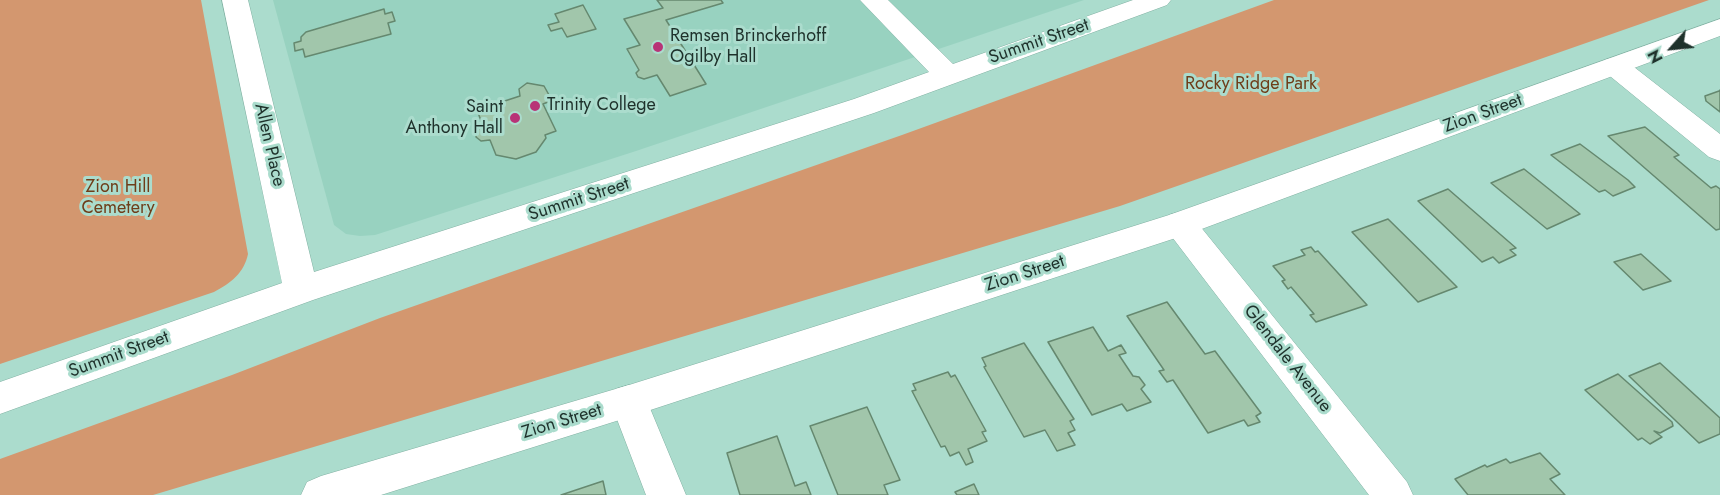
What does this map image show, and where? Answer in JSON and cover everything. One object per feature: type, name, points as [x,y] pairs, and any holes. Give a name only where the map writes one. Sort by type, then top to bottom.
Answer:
[{"type":"street","name":"Allen Place","points":[[235,0],[301,291]]},
{"type":"street","points":[[873,0],[948,75]]},
{"type":"street","name":"Summit Street","points":[[0,398],[301,291],[731,150],[1158,0]]},
{"type":"street","name":"Zion Street","points":[[321,495],[629,401],[1180,224],[1720,27]]},
{"type":"street","points":[[1615,66],[1720,150]]},
{"type":"street","name":"Glendale Avenue","points":[[1180,224],[1393,495]]},
{"type":"street","points":[[629,401],[666,495]]},
{"type":"shaded area","name":"Trinity College","points":[[273,0],[1084,0],[636,151],[375,235],[360,236],[346,234],[334,225]]},
{"type":"green space","name":"Zion Hill Cemetery","points":[[0,0],[201,0],[248,254],[236,277],[214,292],[0,364]]},
{"type":"green space","name":"Rocky Ridge Park","points":[[1274,0],[1709,0],[1120,206],[153,495],[0,495],[0,459],[232,375],[380,318],[902,135]]},
{"type":"building","name":"Remsen Brinckerhoff Ogilby Hall","points":[[657,0],[721,0],[723,3],[666,20],[706,84],[670,96],[657,75],[644,79],[638,77],[636,73],[639,70],[627,49],[640,45],[624,19],[663,8]]},
{"type":"building","points":[[583,5],[596,29],[567,37],[562,28],[551,31],[548,25],[559,22],[555,14]]},
{"type":"building","points":[[384,9],[385,14],[392,12],[395,21],[388,23],[391,34],[305,57],[303,49],[295,51],[294,43],[301,41],[301,37],[306,32]]},
{"type":"building","name":"Saint Anthony Hall","points":[[527,83],[544,86],[549,95],[546,96],[548,102],[543,104],[556,131],[545,135],[546,138],[536,152],[516,159],[496,155],[490,140],[481,141],[476,137],[477,131],[483,126],[477,110],[520,96],[519,89]]},
{"type":"building","points":[[1719,91],[1720,112],[1706,101],[1705,96]]},
{"type":"building","points":[[1645,127],[1679,155],[1674,157],[1711,188],[1716,186],[1720,189],[1720,229],[1716,230],[1608,136]]},
{"type":"building","points":[[1580,144],[1635,187],[1613,196],[1605,190],[1599,192],[1551,155]]},
{"type":"building","points":[[1524,169],[1580,214],[1547,229],[1491,183]]},
{"type":"building","points":[[1448,189],[1516,248],[1510,250],[1516,255],[1499,263],[1493,257],[1482,262],[1418,201]]},
{"type":"building","points":[[1388,219],[1457,287],[1418,302],[1352,232]]},
{"type":"building","points":[[1311,247],[1315,252],[1318,251],[1367,305],[1316,322],[1310,315],[1314,314],[1291,287],[1288,289],[1282,281],[1285,280],[1273,266],[1305,255],[1301,250]]},
{"type":"building","points":[[1641,254],[1671,281],[1643,290],[1614,262]]},
{"type":"building","points":[[1167,302],[1205,354],[1215,351],[1261,413],[1256,416],[1260,422],[1248,426],[1244,420],[1208,433],[1173,380],[1167,382],[1159,371],[1164,370],[1127,316]]},
{"type":"building","points":[[1093,327],[1108,351],[1121,345],[1126,353],[1119,355],[1133,376],[1139,377],[1145,385],[1141,389],[1151,402],[1127,411],[1122,404],[1092,415],[1048,342]]},
{"type":"building","points":[[1024,343],[1074,419],[1070,421],[1075,430],[1068,433],[1075,445],[1057,451],[1045,430],[1024,437],[984,367],[986,366],[982,358]]},
{"type":"building","points":[[1660,363],[1720,418],[1720,434],[1699,443],[1629,376]]},
{"type":"building","points":[[948,372],[951,377],[955,375],[986,431],[982,432],[987,441],[968,449],[973,462],[966,465],[959,452],[950,456],[945,446],[941,447],[912,391],[916,390],[913,384]]},
{"type":"building","points":[[1618,374],[1672,422],[1673,426],[1660,433],[1654,431],[1662,437],[1650,444],[1642,438],[1638,440],[1585,390]]},
{"type":"building","points":[[867,407],[900,480],[884,485],[888,495],[838,495],[810,426]]},
{"type":"building","points":[[777,436],[795,486],[806,482],[811,495],[740,495],[727,453]]},
{"type":"building","points":[[1540,453],[1560,474],[1550,479],[1565,495],[1468,495],[1455,479],[1485,465],[1487,467],[1506,459],[1510,463]]},
{"type":"building","points":[[603,481],[606,495],[561,495]]},
{"type":"building","points":[[974,484],[979,495],[957,495],[955,492]]},
{"type":"place","name":"Remsen Brinckerhoff Ogilby Hall","points":[[658,47]]},
{"type":"place","name":"Trinity College","points":[[535,106]]},
{"type":"place","name":"Saint Anthony Hall","points":[[515,118]]}]
